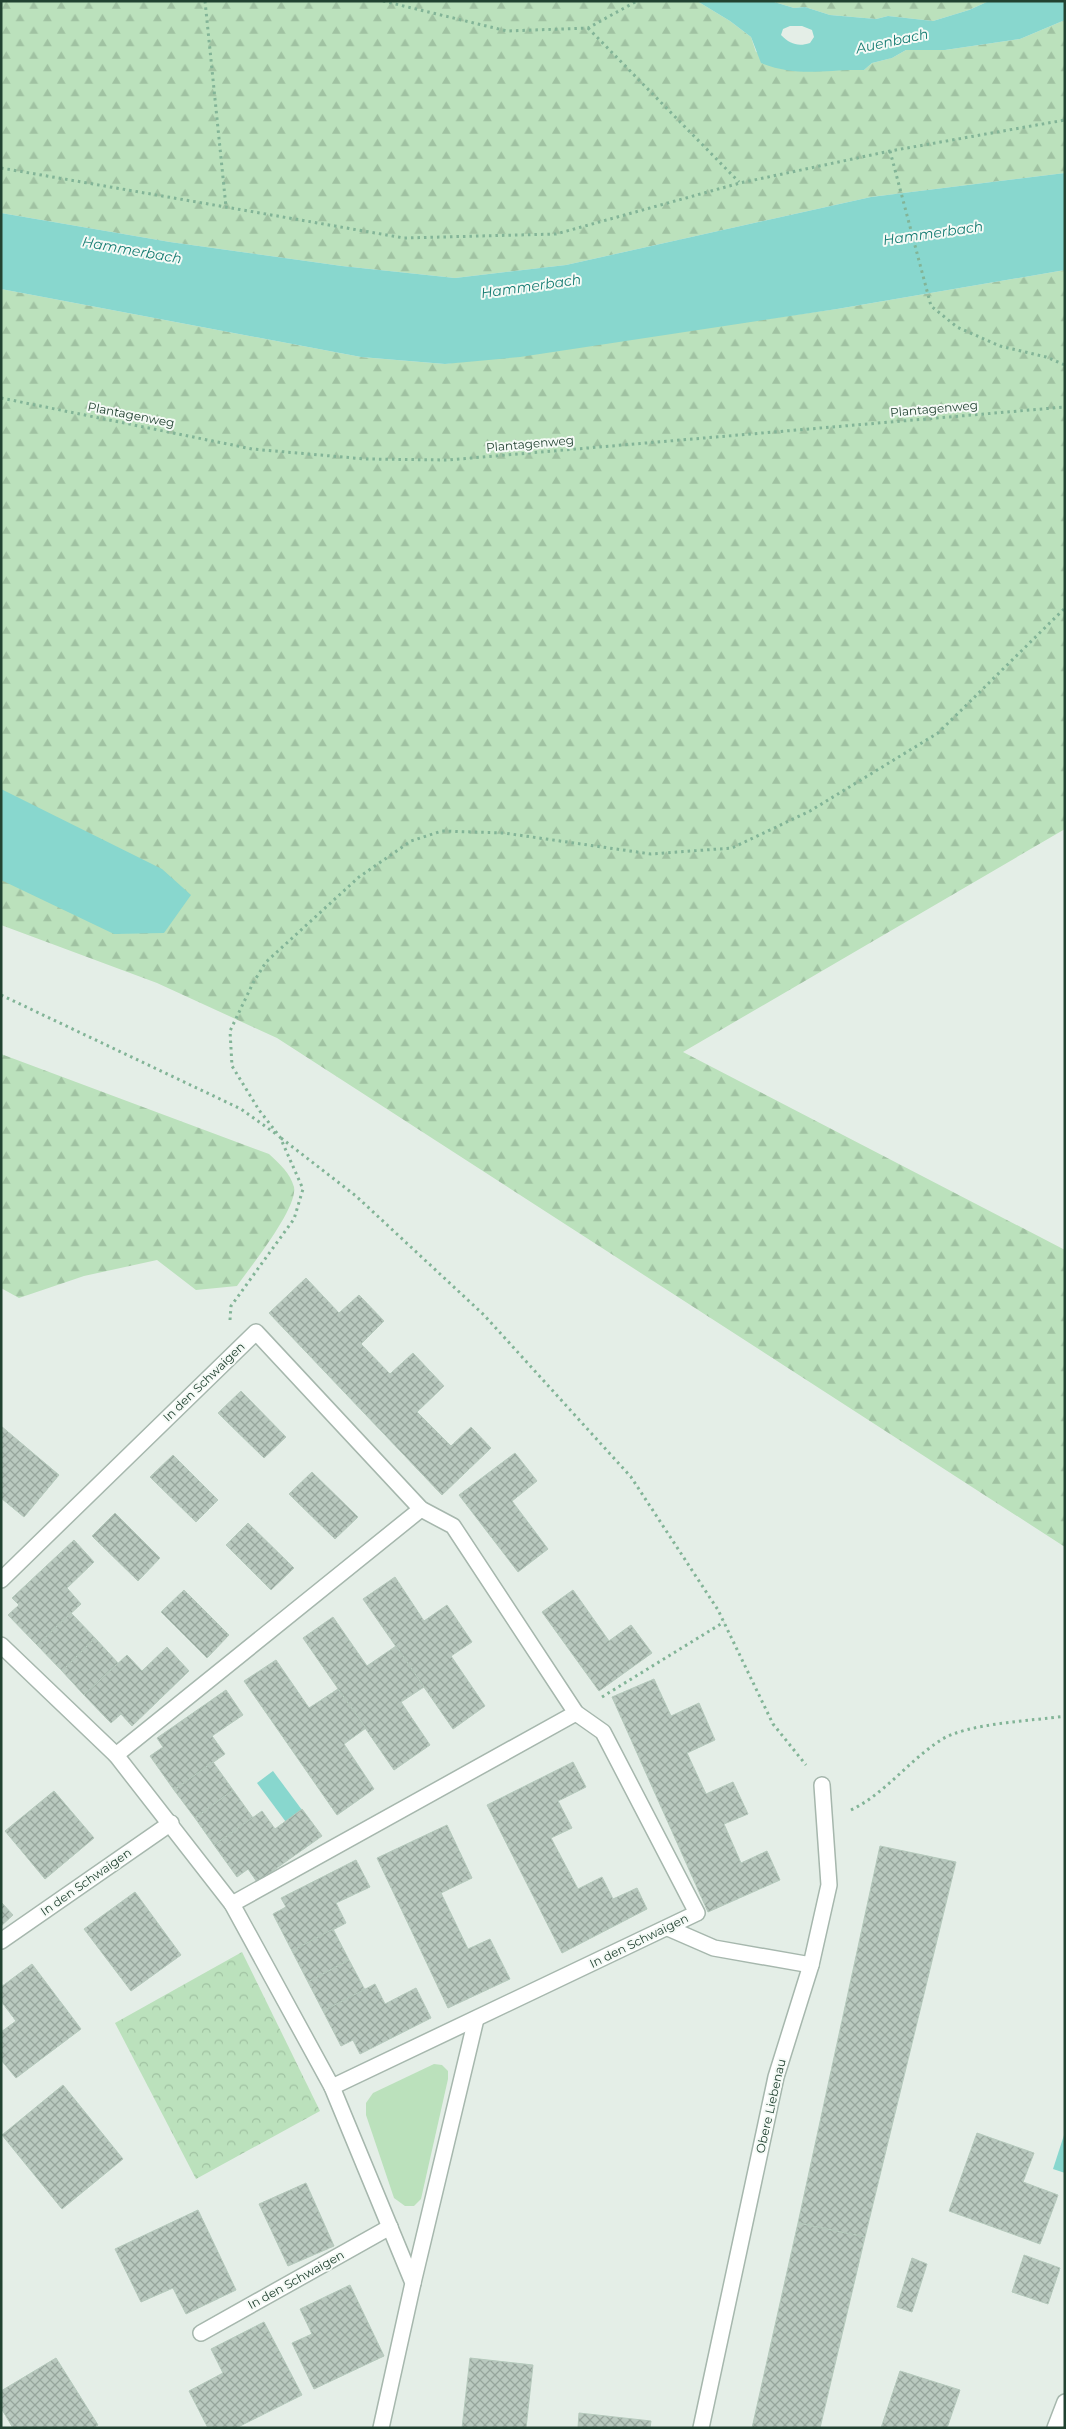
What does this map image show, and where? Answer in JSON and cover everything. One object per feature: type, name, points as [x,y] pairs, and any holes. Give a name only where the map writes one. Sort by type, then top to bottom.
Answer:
[{"type":"street","name":"In den Schwaigen","points":[[1,1580],[256,1332],[420,1509],[453,1526],[576,1713],[603,1732],[696,1913],[332,2087]]},
{"type":"street","points":[[116,1755],[420,1509]]},
{"type":"street","points":[[1,1645],[116,1755],[171,1823],[232,1904],[332,2087],[413,2284]]},
{"type":"street","points":[[232,1904],[576,1713]]},
{"type":"street","name":"Obere Liebenau","points":[[701,2428],[776,2077],[811,1965],[829,1885],[822,1785]]},
{"type":"street","name":"In den Schwaigen","points":[[1,1941],[171,1823]]},
{"type":"street","points":[[668,1928],[714,1948],[811,1965]]},
{"type":"street","points":[[380,2428],[476,2019]]},
{"type":"street","name":"In den Schwaigen","points":[[201,2333],[390,2227]]},
{"type":"street","points":[[1056,2428],[1065,2402]]},
{"type":"path","points":[[205,1],[226,207]]},
{"type":"path","points":[[383,1],[508,31],[588,28],[637,1]]},
{"type":"path","points":[[588,28],[740,183]]},
{"type":"path","points":[[1,168],[404,238],[556,234],[740,183],[890,151],[1065,120]]},
{"type":"path","points":[[890,151],[931,306],[957,327],[1000,346],[1046,357],[1065,365]]},
{"type":"path","name":"Plantagenweg","points":[[1,398],[252,448],[365,459],[438,460],[1065,406]]},
{"type":"path","points":[[243,1344],[233,1329],[229,1316],[231,1306],[294,1219],[303,1189],[280,1137],[259,1110],[232,1066],[230,1031],[253,983],[266,962],[359,877],[411,841],[442,831],[504,833],[651,854],[732,848],[810,810],[938,733],[1065,608]]},
{"type":"path","points":[[1,995],[240,1109],[280,1137],[356,1196],[484,1315],[631,1477],[718,1610],[773,1724],[822,1785]]},
{"type":"path","points":[[576,1713],[724,1622]]},
{"type":"path","points":[[824,1824],[870,1800],[942,1739],[975,1728],[1065,1716]]},
{"type":"green space","points":[[1,1],[697,1],[730,21],[751,37],[756,52],[850,70],[864,70],[872,63],[892,58],[906,50],[945,50],[1020,39],[1065,20],[1065,173],[871,197],[566,265],[455,278],[342,266],[170,242],[1,213]]},
{"type":"green space","points":[[771,1],[989,1],[969,10],[933,21],[888,16],[876,19],[830,15],[805,7],[794,8]]},
{"type":"green space","points":[[1065,270],[1065,829],[683,1052],[1065,1250],[1065,1547],[277,1038],[157,983],[1,925],[1,289],[361,357],[445,364],[837,309]]},
{"type":"green space","points":[[1,1054],[269,1154],[277,1161],[292,1182],[294,1187],[293,1197],[281,1223],[237,1286],[196,1290],[157,1260],[84,1276],[19,1298],[1,1288]]},
{"type":"green space","points":[[242,1952],[320,2111],[196,2179],[115,2023]]},
{"type":"green space","points":[[434,2064],[442,2065],[448,2071],[448,2079],[421,2199],[414,2206],[405,2206],[394,2198],[366,2115],[366,2103],[373,2093]]},
{"type":"water","name":"Auenbach","points":[[697,1],[771,1],[794,8],[805,7],[830,15],[876,19],[888,16],[933,21],[969,10],[989,1],[1065,1],[1065,20],[1020,39],[945,50],[906,50],[892,58],[872,63],[864,70],[800,72],[775,68],[761,63],[751,37],[730,21]],"holes":[[[790,26],[802,26],[812,30],[814,37],[810,43],[794,44],[781,35],[783,29]]]},
{"type":"water","name":"Hammerbach","points":[[1065,173],[1065,270],[837,309],[520,357],[445,364],[361,357],[1,289],[1,213],[170,242],[342,266],[455,278],[566,265],[871,197]]},
{"type":"water","points":[[1,789],[162,869],[191,895],[164,933],[114,934],[1,880]]},
{"type":"water","points":[[273,1771],[302,1810],[286,1822],[257,1783]]},
{"type":"water","points":[[1065,2132],[1065,2173],[1053,2169]]},
{"type":"building","points":[[306,1278],[339,1313],[359,1295],[384,1321],[361,1344],[390,1374],[413,1353],[444,1386],[417,1412],[451,1446],[471,1427],[491,1448],[442,1495],[269,1313]]},
{"type":"building","points":[[241,1391],[286,1437],[264,1458],[218,1413]]},
{"type":"building","points":[[1,1426],[59,1475],[24,1517],[1,1498]]},
{"type":"building","points":[[515,1453],[537,1481],[512,1501],[548,1549],[518,1572],[459,1495]]},
{"type":"building","points":[[173,1455],[218,1500],[196,1522],[150,1477]]},
{"type":"building","points":[[312,1472],[358,1517],[335,1539],[289,1494]]},
{"type":"building","points":[[115,1513],[160,1558],[138,1581],[92,1536]]},
{"type":"building","points":[[248,1523],[294,1568],[271,1590],[226,1545]]},
{"type":"building","points":[[74,1540],[94,1562],[67,1588],[81,1604],[37,1645],[8,1615],[19,1605],[12,1598]]},
{"type":"building","points":[[395,1577],[424,1621],[447,1605],[472,1642],[451,1656],[485,1706],[453,1729],[363,1599]]},
{"type":"building","points":[[184,1590],[229,1635],[207,1658],[161,1612]]},
{"type":"building","points":[[573,1590],[609,1641],[631,1625],[652,1653],[599,1691],[542,1612]]},
{"type":"building","points":[[71,1613],[95,1638],[62,1671],[37,1645]]},
{"type":"building","points":[[333,1617],[367,1666],[396,1646],[424,1687],[401,1702],[430,1745],[394,1770],[303,1638]]},
{"type":"building","points":[[95,1638],[118,1663],[84,1695],[62,1671]]},
{"type":"building","points":[[167,1647],[189,1671],[132,1726],[121,1714],[111,1723],[84,1695],[127,1655],[142,1671]]},
{"type":"building","points":[[276,1660],[309,1708],[338,1689],[366,1728],[344,1744],[374,1789],[337,1815],[244,1681]]},
{"type":"building","points":[[654,1679],[671,1716],[699,1703],[715,1740],[687,1753],[706,1794],[733,1782],[748,1814],[724,1824],[741,1863],[767,1851],[780,1880],[708,1912],[612,1697]]},
{"type":"building","points":[[226,1690],[243,1715],[212,1736],[225,1754],[174,1790],[150,1756],[163,1747],[157,1738]]},
{"type":"building","points":[[213,1762],[233,1790],[195,1818],[174,1790]]},
{"type":"building","points":[[573,1762],[586,1787],[558,1801],[572,1828],[551,1838],[578,1889],[602,1877],[613,1899],[637,1888],[647,1909],[562,1953],[487,1805]]},
{"type":"building","points":[[233,1790],[253,1818],[214,1845],[195,1818]]},
{"type":"building","points":[[54,1791],[94,1838],[45,1879],[5,1831]]},
{"type":"building","points":[[302,1809],[322,1836],[257,1882],[248,1869],[237,1877],[214,1845],[262,1811],[275,1829]]},
{"type":"building","points":[[447,1825],[472,1878],[441,1893],[468,1949],[490,1939],[510,1979],[448,2008],[377,1858]]},
{"type":"building","points":[[880,1846],[956,1862],[865,2237],[798,2223]]},
{"type":"building","points":[[356,1860],[370,1887],[336,1903],[346,1923],[292,1951],[273,1914],[286,1907],[281,1898]]},
{"type":"building","points":[[135,1892],[181,1955],[131,1991],[84,1929]]},
{"type":"building","points":[[1,1902],[13,1915],[1,1926]]},
{"type":"building","points":[[333,1929],[349,1960],[308,1982],[292,1951]]},
{"type":"building","points":[[349,1960],[365,1990],[323,2011],[308,1982]]},
{"type":"building","points":[[32,1964],[81,2029],[16,2078],[1,2060],[1,2032],[16,2021],[1,2001],[1,1987]]},
{"type":"building","points":[[375,1984],[385,2004],[416,1988],[431,2018],[360,2054],[353,2040],[341,2046],[323,2011]]},
{"type":"building","points":[[63,2085],[123,2159],[62,2209],[2,2135]]},
{"type":"building","points":[[977,2133],[1034,2153],[1023,2182],[1058,2195],[1040,2244],[949,2211]]},
{"type":"building","points":[[306,2183],[334,2246],[288,2266],[259,2204]]},
{"type":"building","points":[[198,2210],[236,2290],[186,2314],[173,2288],[141,2302],[115,2249]]},
{"type":"building","points":[[798,2223],[865,2237],[820,2428],[752,2428]]},
{"type":"building","points":[[1024,2255],[1060,2268],[1048,2304],[1012,2292]]},
{"type":"building","points":[[912,2258],[927,2264],[912,2312],[897,2307]]},
{"type":"building","points":[[350,2285],[384,2356],[314,2389],[292,2343],[312,2334],[300,2309]]},
{"type":"building","points":[[264,2322],[302,2395],[236,2428],[208,2428],[189,2391],[223,2373],[211,2349]]},
{"type":"building","points":[[56,2358],[98,2425],[93,2428],[13,2428],[1,2408],[1,2391]]},
{"type":"building","points":[[470,2358],[533,2365],[526,2428],[462,2428]]},
{"type":"building","points":[[900,2371],[960,2390],[947,2428],[881,2428]]},
{"type":"building","points":[[579,2413],[651,2421],[650,2428],[578,2428]]}]
